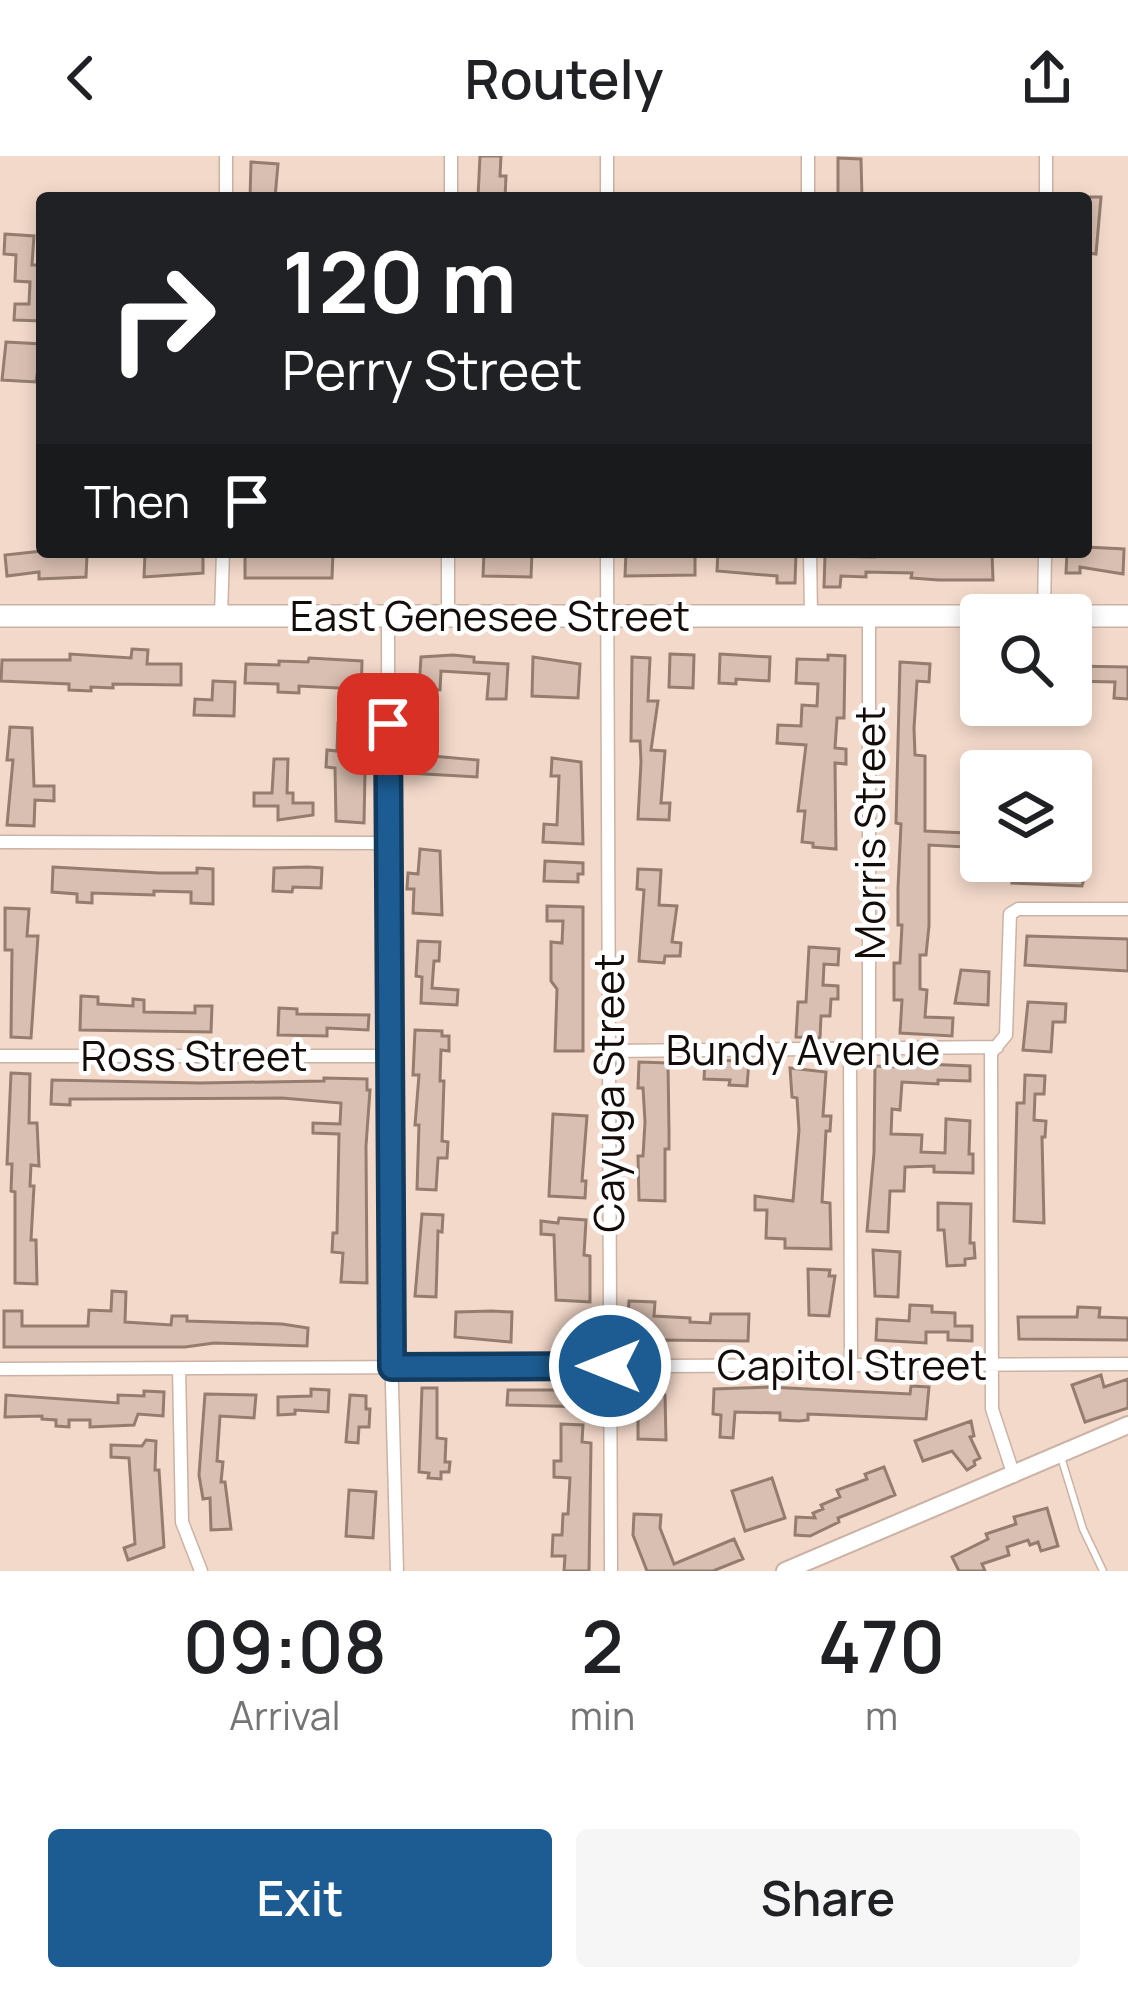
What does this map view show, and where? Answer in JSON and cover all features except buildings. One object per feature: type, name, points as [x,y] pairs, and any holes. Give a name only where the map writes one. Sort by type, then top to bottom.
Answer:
[{"type":"highway","name":"East Genesee Street","points":[[0,616],[960,616]]},
{"type":"highway","points":[[1092,616],[1128,616]]},
{"type":"street","points":[[226,156],[226,192]]},
{"type":"street","points":[[451,156],[451,192]]},
{"type":"street","points":[[607,156],[607,192]]},
{"type":"street","points":[[808,156],[808,192]]},
{"type":"street","points":[[1046,156],[1046,192]]},
{"type":"street","points":[[221,616],[223,558]]},
{"type":"street","points":[[448,558],[448,615]]},
{"type":"street","name":"Cayuga Street","points":[[607,558],[611,1571]]},
{"type":"street","points":[[810,558],[811,615]]},
{"type":"street","points":[[1045,594],[1046,558]]},
{"type":"street","name":"Morris Street","points":[[869,615],[869,1050]]},
{"type":"street","points":[[388,616],[388,1056],[397,1571]]},
{"type":"street","points":[[0,842],[389,843]]},
{"type":"street","points":[[1014,1476],[994,1420],[990,1091],[991,1053],[1006,1035],[1010,914],[1018,909],[1128,909]]},
{"type":"street","name":"Bundy Avenue","points":[[608,1051],[997,1047]]},
{"type":"street","points":[[850,1050],[851,1364]]},
{"type":"street","name":"Ross Street","points":[[0,1056],[388,1056]]},
{"type":"street","name":"Capitol Street","points":[[0,1369],[1128,1364]]},
{"type":"street","points":[[179,1368],[182,1522],[201,1571]]},
{"type":"street","points":[[785,1571],[1128,1425]]},
{"type":"lane","points":[[1061,1456],[1083,1529],[1103,1571]]},
{"type":"route","points":[[388,724],[392,1367],[610,1366]]}]
